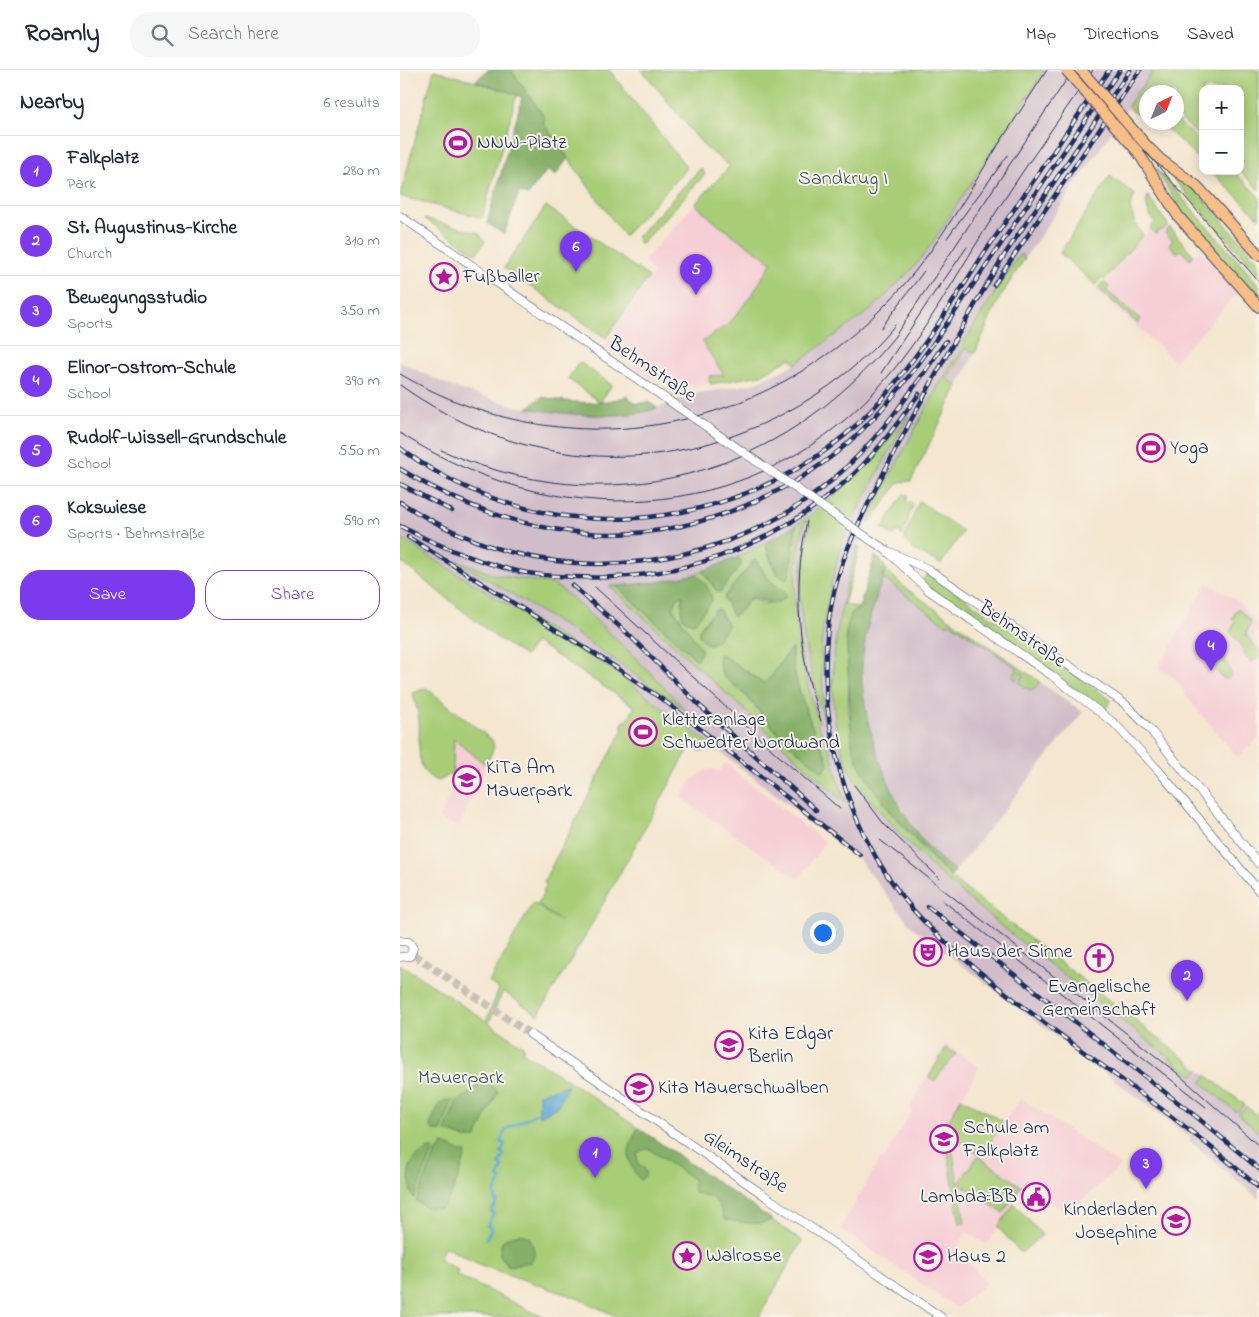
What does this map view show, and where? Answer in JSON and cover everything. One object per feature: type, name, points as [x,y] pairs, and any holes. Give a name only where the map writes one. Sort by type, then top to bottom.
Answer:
[{"type":"main road","points":[[1066,70],[1142,149],[1160,158],[1197,186],[1259,255]]},
{"type":"main road","points":[[1082,70],[1142,149],[1178,216],[1259,307]]},
{"type":"street","name":"Behmstraße","points":[[400,216],[872,541],[886,550],[928,569],[1125,704],[1148,727],[1259,864]]},
{"type":"street","name":"Behmstraße","points":[[886,550],[911,576],[928,590],[1051,675],[1114,723],[1159,771],[1259,890]]},
{"type":"street","points":[[911,576],[913,569],[919,566]]},
{"type":"street","points":[[400,940],[407,940],[411,944],[413,954],[407,957],[400,957]]},
{"type":"street","name":"Gleimstraße","points":[[530,1034],[941,1317]]},
{"type":"shaded area","points":[[1045,70],[1154,70],[1144,85],[1139,85],[1139,92],[1025,258],[1020,254],[976,322],[867,522],[857,546],[842,599],[845,759],[870,800],[909,844],[947,880],[950,877],[1259,1116],[1259,1199],[1189,1140],[1191,1138],[912,927],[858,858],[658,704],[606,665],[400,538],[400,362],[455,388],[511,405],[539,410],[595,415],[646,412],[694,394],[752,384],[795,364],[872,309],[912,269],[927,251]],"holes":[[[909,416],[845,533],[832,581],[823,628],[821,652],[823,716],[810,673],[804,641],[803,560],[810,522],[805,521],[801,535],[795,609],[798,647],[808,692],[819,722],[817,723],[830,751],[844,802],[611,586],[660,582],[696,574],[729,562],[770,540],[804,520],[848,484]],[[459,562],[494,575],[553,584],[571,597],[635,657],[685,708],[580,636]]]},
{"type":"shaded area","points":[[695,204],[717,224],[772,262],[753,293],[730,323],[702,342],[724,375],[709,376],[710,384],[684,386],[653,380],[605,346],[654,274],[644,260]]},
{"type":"shaded area","points":[[1168,225],[1195,255],[1200,249],[1239,292],[1175,361],[1097,292],[1150,228],[1156,233],[1160,229],[1162,231]]},
{"type":"shaded area","points":[[964,348],[975,353],[958,386],[946,380]]},
{"type":"shaded area","points":[[886,569],[904,587],[1083,712],[955,871],[931,851],[908,817],[888,781],[874,745],[865,704],[863,656],[869,617]]},
{"type":"shaded area","points":[[1207,583],[1238,601],[1259,626],[1259,631],[1253,637],[1259,645],[1259,738],[1237,757],[1185,695],[1185,692],[1173,677],[1158,669]]},
{"type":"shaded area","name":"KiTa Am Mauerpark","points":[[453,739],[486,765],[459,827],[439,819],[453,787]]},
{"type":"shaded area","points":[[725,763],[825,842],[798,879],[681,798],[691,781],[706,770],[713,769],[719,772]]},
{"type":"shaded area","points":[[946,1044],[979,1067],[962,1098],[1004,1122],[1021,1098],[1121,1166],[1067,1213],[1026,1186],[986,1245],[967,1232],[954,1252],[967,1261],[986,1283],[957,1308],[840,1229],[880,1159],[883,1160],[912,1111],[910,1106]]},
{"type":"green space","name":"NNW-Platz","points":[[434,70],[517,94],[482,218],[400,196]]},
{"type":"green space","points":[[488,70],[511,70],[545,118],[543,123],[568,158],[555,176],[547,170],[528,195],[519,192],[504,234],[487,223],[522,98],[516,94],[475,81]]},
{"type":"green space","points":[[511,70],[609,70],[687,168],[624,236],[543,123],[545,118]]},
{"type":"green space","name":"Sandkrug I","points":[[642,70],[1045,70],[927,251],[912,269],[872,309],[795,364],[791,358],[761,375],[710,384],[709,376],[724,375],[702,342],[730,323],[753,293],[772,262],[717,224],[695,204],[730,166],[705,147]]},
{"type":"green space","points":[[1154,70],[1259,70],[1259,190],[1244,175],[1244,85],[1199,85],[1199,136],[1184,122],[1184,85],[1143,85]]},
{"type":"green space","points":[[1139,91],[1139,106],[1135,114],[1128,106]]},
{"type":"green space","points":[[1184,127],[1199,141],[1199,159],[1168,130],[1184,130]]},
{"type":"green space","points":[[1158,162],[1197,192],[1259,262],[1259,274]]},
{"type":"green space","points":[[1154,166],[1259,285],[1259,297],[1182,212]]},
{"type":"green space","points":[[700,169],[705,174],[643,243],[639,243],[637,237]]},
{"type":"green space","points":[[1215,175],[1238,175],[1259,197],[1259,218]]},
{"type":"green space","points":[[1110,176],[1135,195],[1130,207],[1135,224],[1143,235],[1104,280],[1102,278],[1095,285],[1060,253]]},
{"type":"green space","points":[[1148,196],[1168,225],[1162,231],[1160,229],[1156,234],[1150,228],[1155,222],[1148,210]]},
{"type":"green space","points":[[546,206],[649,277],[606,338],[504,268]]},
{"type":"green space","points":[[424,218],[478,233],[485,241],[476,254]]},
{"type":"green space","points":[[1170,227],[1193,255],[1190,260],[1181,250],[1177,253],[1169,244],[1173,240],[1165,233]]},
{"type":"green space","points":[[1020,254],[1025,258],[999,299],[975,353],[965,348],[947,379],[958,386],[911,481],[899,482],[869,524],[867,522],[884,488],[939,385],[978,319]]},
{"type":"green space","points":[[1103,282],[1109,287],[1106,290],[1141,320],[1138,324],[1098,288]]},
{"type":"green space","points":[[579,362],[612,385],[600,402],[568,379]]},
{"type":"green space","points":[[627,396],[636,404],[648,402],[657,408],[627,414],[592,415],[527,408],[542,397],[564,401],[595,402]]},
{"type":"green space","points":[[911,412],[845,533],[832,581],[823,628],[821,652],[824,720],[808,660],[800,599],[802,570],[810,522],[805,521],[799,546],[795,597],[800,647],[811,697],[819,722],[817,723],[830,751],[845,803],[610,586],[616,586],[696,659],[689,632],[673,608],[678,598],[683,596],[681,605],[704,583],[696,574],[703,571],[716,591],[739,559],[736,558],[765,543],[774,568],[784,578],[790,573],[796,525],[829,501],[844,487],[872,459]],"holes":[[[755,559],[769,580],[783,590],[784,599],[764,604],[751,598],[737,615],[724,597]],[[715,609],[719,610],[728,625],[710,645],[699,629]],[[792,647],[794,671],[803,703],[815,734],[827,756],[821,771],[809,758],[782,738],[720,667],[719,660],[748,672],[763,684],[770,678]]]},
{"type":"green space","points":[[904,494],[908,495],[906,503],[911,502],[913,505],[902,536],[898,530],[893,536],[882,528]]},
{"type":"green space","points":[[919,501],[963,531],[941,564],[914,550],[904,539]]},
{"type":"green space","points":[[796,525],[790,573],[787,579],[777,574],[765,543]]},
{"type":"green space","name":"Mauerpark","points":[[400,538],[606,665],[710,744],[706,751],[700,751],[691,745],[584,938],[538,1015],[503,991],[489,1023],[524,1047],[522,1052],[574,1084],[802,1241],[759,1317],[618,1317],[577,1298],[483,1266],[444,1247],[439,1260],[458,1270],[456,1275],[543,1317],[400,1317],[400,964],[486,1021],[499,989],[489,982],[533,903],[560,921],[538,905],[546,885],[544,881],[623,729],[621,727],[624,721],[627,721],[635,707],[536,642],[525,656],[496,637],[400,561]]},
{"type":"green space","points":[[857,546],[860,547],[844,604],[859,608],[853,611],[846,633],[849,675],[848,708],[857,762],[894,817],[950,877],[1199,1070],[1193,1076],[997,923],[958,890],[901,836],[861,789],[847,765],[837,731],[833,678],[838,624]]},
{"type":"green space","points":[[875,556],[886,569],[869,621],[863,653],[862,677],[870,731],[889,784],[902,809],[916,832],[932,851],[955,871],[950,877],[882,800],[865,774],[852,745],[846,633],[850,615],[859,608]]},
{"type":"green space","points":[[736,558],[741,560],[741,565],[719,593],[703,571]]},
{"type":"green space","points":[[755,559],[769,580],[783,590],[786,596],[782,600],[773,603],[751,598],[733,617],[724,598]]},
{"type":"green space","points":[[456,560],[494,575],[553,584],[571,597],[635,657],[686,710],[577,634]]},
{"type":"green space","points":[[886,569],[904,587],[1040,682],[1035,688],[1030,690],[1019,683],[1024,675],[1021,673],[1016,680],[1012,677],[1018,669],[951,623],[946,625],[883,578]]},
{"type":"green space","points":[[928,573],[1111,700],[1105,710],[922,582]]},
{"type":"green space","points":[[696,574],[707,586],[712,601],[694,623],[684,619],[682,616],[683,596],[678,598],[673,608],[702,650],[697,660],[616,586],[660,582]]},
{"type":"green space","points":[[718,608],[728,626],[715,642],[706,644],[699,635],[699,629]]},
{"type":"green space","points":[[1238,608],[1251,622],[1246,635],[1259,651],[1259,657],[1252,662],[1246,657],[1240,644],[1230,632],[1235,623],[1232,618]]},
{"type":"green space","points":[[792,647],[793,667],[804,705],[827,759],[828,766],[823,772],[782,738],[746,695],[724,677],[721,672],[718,655],[723,655],[763,683],[770,678]]},
{"type":"green space","points":[[1218,656],[1225,658],[1231,674],[1229,678],[1223,678],[1218,673],[1216,663]]},
{"type":"green space","points":[[426,688],[492,740],[494,747],[486,765],[454,739],[453,773],[439,781],[430,777],[425,772],[421,764],[419,720],[413,693]]},
{"type":"green space","points":[[946,1048],[956,1054],[935,1081],[929,1077]]},
{"type":"green space","points":[[1207,1076],[1245,1105],[1236,1112],[1201,1082]]},
{"type":"green space","points":[[479,1079],[484,1080],[498,1091],[476,1138],[465,1138],[445,1130],[457,1101],[474,1091]]},
{"type":"green space","points":[[961,1098],[1004,1122],[981,1155],[943,1131]]},
{"type":"green space","points":[[446,1100],[453,1101],[441,1131],[435,1131],[430,1126],[431,1123],[439,1104]]},
{"type":"green space","points":[[1247,1107],[1259,1116],[1259,1133],[1238,1114]]},
{"type":"green space","points":[[638,1128],[771,1219],[767,1222],[755,1223],[724,1219],[720,1207],[711,1197],[694,1193],[694,1180],[649,1149],[642,1150],[637,1154],[638,1164],[643,1167],[646,1174],[641,1180],[632,1167],[629,1155],[631,1142]]},
{"type":"green space","points":[[442,1144],[466,1153],[449,1199],[440,1209],[425,1207],[416,1201],[437,1150],[442,1148]]},
{"type":"green space","points":[[947,1148],[952,1148],[965,1223],[960,1224]]},
{"type":"green space","points":[[430,1149],[434,1149],[414,1198],[411,1193],[410,1167],[416,1158]]},
{"type":"green space","points":[[978,1156],[1021,1186],[1003,1213],[959,1183]]},
{"type":"green space","points":[[1014,1204],[1042,1235],[1021,1253],[998,1227]]},
{"type":"green space","points":[[520,1234],[529,1237],[534,1250],[533,1259],[531,1262],[509,1266],[500,1256],[502,1242],[507,1238]]},
{"type":"water","points":[[568,1085],[557,1107],[539,1116],[539,1094]]},
{"type":"waterway","points":[[486,1239],[492,1228],[487,1226],[494,1213],[491,1212],[497,1201],[494,1200],[496,1196],[494,1194],[501,1179],[498,1177],[503,1166],[499,1164],[504,1154],[501,1152],[505,1144],[500,1142],[506,1129],[539,1112]]},
{"type":"tunnel","points":[[414,955],[530,1034]]},
{"type":"tram line","points":[[993,153],[1047,70]]},
{"type":"tram line","points":[[441,450],[504,472],[566,484],[628,484],[688,474],[746,454],[800,424],[850,384],[895,336],[1073,70]]},
{"type":"tram line","points":[[400,433],[459,465],[520,487],[583,499],[646,500],[709,490],[768,469],[824,436],[875,391],[892,372],[936,310],[1026,166],[1093,70]]},
{"type":"tram line","points":[[1080,76],[1259,282]]},
{"type":"tram line","points":[[400,374],[465,405],[532,423],[599,429],[666,423],[731,405],[792,377],[850,337],[902,287],[940,237],[997,147]]},
{"type":"tram line","points":[[947,238],[1008,155]]},
{"type":"tram line","points":[[937,290],[967,247]]},
{"type":"tram line","points":[[881,328],[924,271]]},
{"type":"tram line","points":[[881,373],[940,284]]},
{"type":"tram line","points":[[400,385],[444,413],[490,434],[538,448],[587,455],[636,456],[686,449],[735,435],[783,414],[814,396],[844,375],[871,351],[895,325]]},
{"type":"tram line","points":[[807,521],[800,572],[800,622],[807,672],[821,721]]},
{"type":"tram line","points":[[595,587],[780,757],[840,809]]},
{"type":"tram line","points":[[854,785],[884,824],[940,879]]},
{"type":"tram line","points":[[880,840],[1177,1073],[1259,1146]]},
{"type":"tram line","points":[[942,900],[1206,1107]]},
{"type":"railway","points":[[400,448],[447,478],[473,490],[526,508],[581,518],[648,517],[687,511],[725,501],[761,487],[796,469],[829,448],[859,423],[900,377],[938,324],[1109,70]]},
{"type":"railway","points":[[400,469],[449,496],[475,507],[528,524],[583,533],[644,532],[678,527],[712,518],[745,506],[777,491],[807,474],[835,454],[860,432],[895,394],[940,333],[1120,70]]},
{"type":"railway","points":[[1001,260],[1130,70]]},
{"type":"railway","points":[[994,285],[1140,70]]},
{"type":"railway","points":[[1005,254],[956,337],[886,468],[848,548],[838,579],[831,610],[826,674],[832,738],[839,769],[857,819],[876,857],[899,892],[927,925],[1019,1004],[1181,1124],[1259,1188]]},
{"type":"railway","points":[[400,502],[427,518],[484,544],[514,553],[555,561],[597,564],[639,562],[681,554],[722,543],[761,527],[797,506],[848,466],[893,415],[946,341]]},
{"type":"railway","points":[[400,526],[467,556],[508,569],[534,574],[613,577],[650,574],[686,566],[720,556],[754,542],[786,525],[817,505],[857,471],[885,440],[919,394]]},
{"type":"railway","points":[[400,484],[452,511]]},
{"type":"railway","points":[[408,537],[617,668],[670,705],[860,855]]},
{"type":"railway","points":[[572,585],[626,632],[701,707],[816,810]]},
{"type":"railway","points":[[928,907],[1198,1118],[1259,1169]]},
{"type":"place","name":"NNW-Platz","points":[[458,143]]},
{"type":"place","name":"Kokswiese","points":[[576,272]]},
{"type":"place","name":"Fußballer","points":[[444,277]]},
{"type":"place","name":"Rudolf-Wissell-Grundschule","points":[[696,295]]},
{"type":"place","name":"Yoga","points":[[1151,448]]},
{"type":"place","name":"Elinor-Ostrom-Schule","points":[[1211,671]]},
{"type":"place","name":"Kletteranlage Schwedter Nordwand","points":[[643,732]]},
{"type":"place","name":"KiTa Am Mauerpark","points":[[467,780]]},
{"type":"place","name":"Haus der Sinne","points":[[928,952]]},
{"type":"place","name":"Evangelische Gemeinschaft","points":[[1099,958]]},
{"type":"place","name":"St. Augustinus-Kirche","points":[[1187,1001]]},
{"type":"place","name":"Kita Edgar Berlin","points":[[729,1045]]},
{"type":"place","name":"Kita Mauerschwalben","points":[[639,1088]]},
{"type":"place","name":"Schule am Falkplatz","points":[[944,1139]]},
{"type":"place","name":"Falkplatz","points":[[595,1178]]},
{"type":"place","name":"Bewegungsstudio","points":[[1146,1189]]},
{"type":"place","name":"Lambda::BB","points":[[1036,1197]]},
{"type":"place","name":"Kinderladen Josephine","points":[[1176,1221]]},
{"type":"place","name":"Walrosse","points":[[687,1256]]},
{"type":"place","name":"Haus 2","points":[[928,1257]]}]
